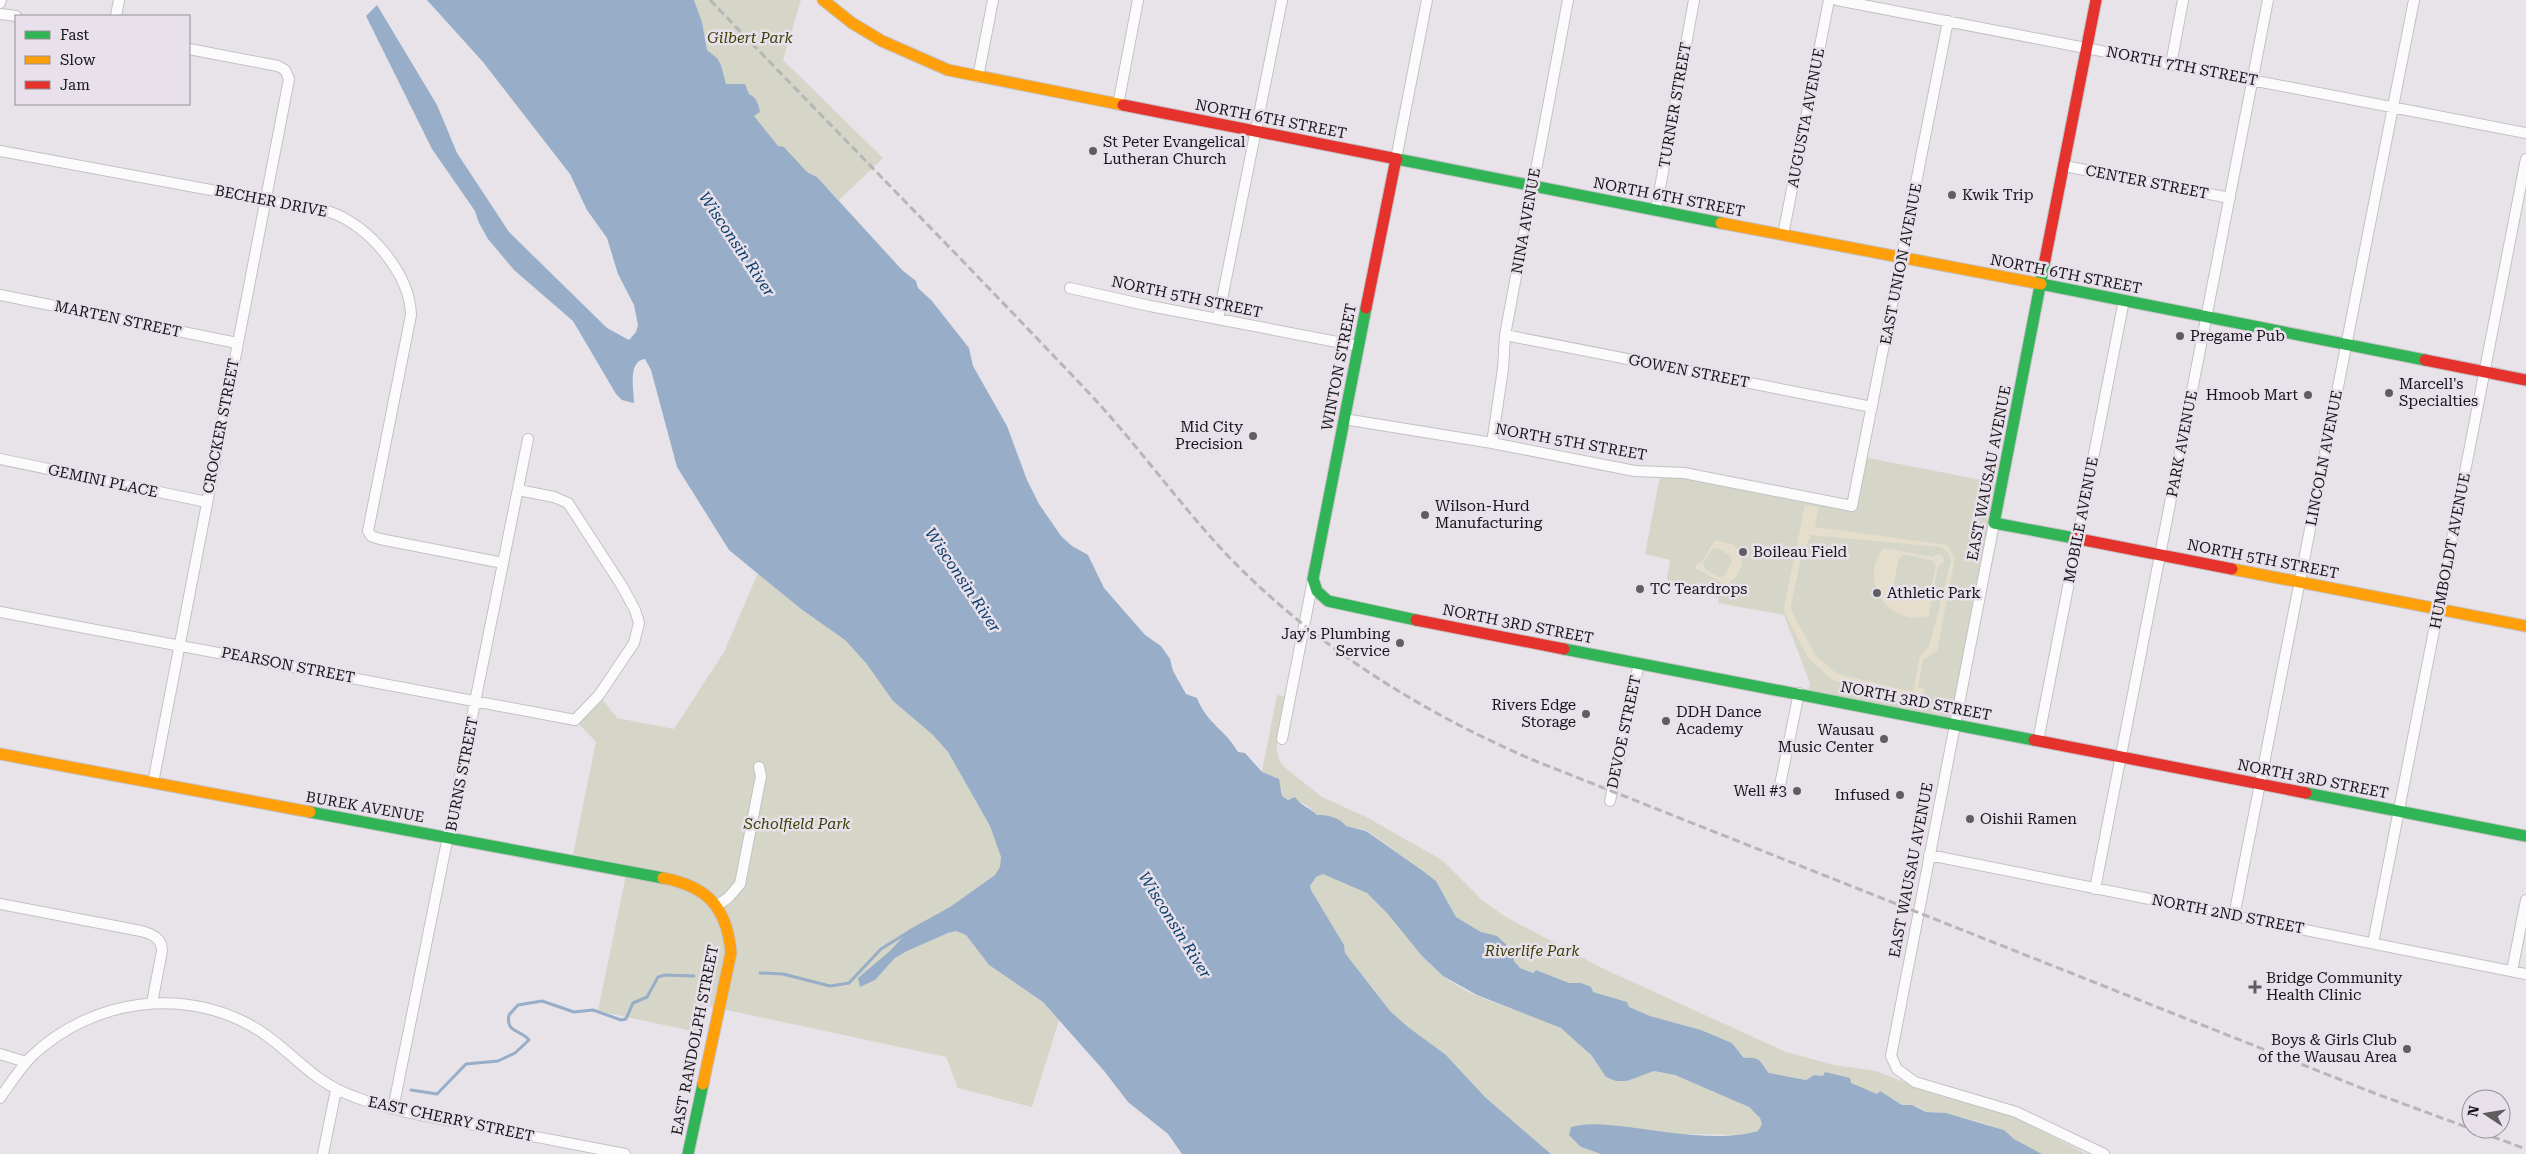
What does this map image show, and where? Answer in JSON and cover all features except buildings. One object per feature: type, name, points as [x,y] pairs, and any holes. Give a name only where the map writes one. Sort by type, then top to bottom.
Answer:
[{"type":"main road","name":"NORTH 6TH STREET","points":[[823,0],[857,27],[896,50],[948,70],[978,77],[2526,380]]},
{"type":"main road","name":"EAST WAUSAU AVENUE","points":[[1994,523],[2096,0]]},
{"type":"main road","name":"WINTON STREET","points":[[1313,579],[1396,159]]},
{"type":"main road","points":[[2032,335],[2042,301],[2050,294],[2109,302],[2124,300]]},
{"type":"main road","points":[[2020,396],[2017,431],[2002,510],[2004,516],[2010,522],[2032,530]]},
{"type":"main road","name":"NORTH 5TH STREET","points":[[1994,523],[2526,626]]},
{"type":"main road","name":"NORTH 3RD STREET","points":[[1313,579],[1319,596],[1331,602],[2526,836]]},
{"type":"main road","name":"BUREK AVENUE","points":[[0,754],[684,882],[702,891],[716,906]]},
{"type":"main road","name":"EAST RANDOLPH STREET","points":[[688,1154],[731,953],[727,924],[716,906]]},
{"type":"street","points":[[116,15],[119,0]]},
{"type":"street","points":[[978,77],[994,0]]},
{"type":"street","points":[[1118,105],[1138,0]]},
{"type":"street","points":[[1218,319],[1282,0]]},
{"type":"street","name":"WINTON STREET","points":[[1396,159],[1427,0]]},
{"type":"street","name":"NINA AVENUE","points":[[1492,443],[1506,335],[1568,0]]},
{"type":"street","name":"TURNER STREET","points":[[1656,210],[1694,0]]},
{"type":"street","name":"AUGUSTA AVENUE","points":[[1783,235],[1829,0]]},
{"type":"street","name":"NORTH 7TH STREET","points":[[1837,0],[2526,133]]},
{"type":"street","points":[[2171,64],[2183,0]]},
{"type":"street","name":"PARK AVENUE","points":[[2095,889],[2268,0]]},
{"type":"street","name":"LINCOLN AVENUE","points":[[2234,916],[2414,0]]},
{"type":"street","points":[[0,14],[15,16]]},
{"type":"street","name":"EAST UNION AVENUE","points":[[1852,506],[1948,21]]},
{"type":"street","name":"CROCKER STREET","points":[[153,782],[289,79],[285,70],[268,63],[190,49]]},
{"type":"street","name":"BECHER DRIVE","points":[[0,151],[342,216],[367,235],[390,260],[405,284],[411,302],[411,315],[368,531],[371,536],[503,563]]},
{"type":"street","name":"HUMBOLDT AVENUE","points":[[2373,943],[2526,159]]},
{"type":"street","name":"CENTER STREET","points":[[2064,166],[2230,198]]},
{"type":"street","name":"NORTH 5TH STREET","points":[[1070,288],[1358,346]]},
{"type":"street","name":"MARTEN STREET","points":[[0,295],[237,344]]},
{"type":"street","name":"MOBILE AVENUE","points":[[2038,741],[2124,300]]},
{"type":"street","name":"GOWEN STREET","points":[[1506,335],[1872,407]]},
{"type":"street","name":"NORTH 5TH STREET","points":[[1344,419],[1492,443],[1635,471],[1684,473],[1852,506]]},
{"type":"street","name":"BURNS STREET","points":[[393,1109],[528,439]]},
{"type":"street","name":"GEMINI PLACE","points":[[0,460],[207,502]]},
{"type":"street","name":"PEARSON STREET","points":[[0,612],[575,720],[599,695],[634,643],[639,624],[635,610],[626,594],[568,503],[554,497],[518,490]]},
{"type":"street","name":"EAST WAUSAU AVENUE","points":[[1994,523],[1891,1048],[1891,1056],[1897,1068],[1918,1083],[2016,1112],[2104,1154]]},
{"type":"street","name":"WINTON STREET","points":[[1282,739],[1313,579]]},
{"type":"street","name":"DEVOE STREET","points":[[1610,801],[1639,663]]},
{"type":"street","points":[[1780,784],[1799,693]]},
{"type":"street","points":[[716,906],[728,898],[740,884],[761,776],[759,768]]},
{"type":"street","name":"NORTH 2ND STREET","points":[[1929,855],[2526,974]]},
{"type":"street","points":[[2512,971],[2526,900]]},
{"type":"street","points":[[0,904],[141,931],[154,936],[161,943],[162,951],[152,1003]]},
{"type":"street","name":"EAST CHERRY STREET","points":[[0,1098],[26,1062],[52,1039],[88,1019],[116,1009],[152,1003],[200,1007],[241,1021],[266,1035],[312,1075],[336,1090],[393,1109],[625,1154]]},
{"type":"street","points":[[0,1054],[26,1062]]},
{"type":"street","points":[[322,1154],[336,1090]]},
{"type":"green space","name":"Gilbert Park","points":[[694,0],[801,0],[783,60],[883,158],[839,200],[817,177],[807,172],[795,161],[788,150],[778,147],[753,116],[759,112],[758,103],[749,94],[745,84],[726,85],[721,65],[717,58],[707,50],[702,22]]},
{"type":"green space","points":[[1863,457],[2002,484],[1956,723],[1807,695],[1810,683],[1784,615],[1718,603],[1719,598],[1674,588],[1667,579],[1670,560],[1645,554],[1661,471],[1853,507]]},
{"type":"green space","name":"Scholfield Park","points":[[758,573],[801,609],[845,640],[866,663],[893,701],[933,735],[948,752],[990,826],[1001,857],[1000,867],[995,875],[950,907],[910,929],[860,987],[875,980],[895,958],[907,951],[955,931],[966,935],[989,965],[1043,1002],[1059,1020],[1032,1107],[958,1088],[946,1057],[708,1006],[702,1033],[598,1011],[628,865],[573,854],[596,742],[575,720],[599,695],[617,718],[674,729],[724,652]]},
{"type":"green space","name":"Riverlife Park","points":[[1277,695],[1286,697],[1277,742],[1279,759],[1283,766],[1322,797],[1366,817],[1442,860],[1482,900],[1504,916],[1604,969],[1786,1052],[1834,1065],[1876,1071],[1934,1094],[1999,1112],[2024,1121],[2086,1154],[2042,1154],[2014,1139],[2004,1130],[1984,1123],[1946,1113],[1926,1112],[1919,1107],[1902,1105],[1894,1099],[1823,1076],[1814,1075],[1806,1080],[1769,1073],[1749,1058],[1745,1058],[1732,1043],[1701,1030],[1650,1016],[1629,1007],[1627,1002],[1592,992],[1581,983],[1569,983],[1536,970],[1533,973],[1520,968],[1514,961],[1513,951],[1497,937],[1481,932],[1456,917],[1436,881],[1423,871],[1366,830],[1346,826],[1334,818],[1317,815],[1308,806],[1291,798],[1288,800],[1282,796],[1282,790],[1276,777],[1267,776],[1262,772]]},
{"type":"green space","points":[[1323,874],[1346,882],[1368,894],[1388,913],[1432,966],[1455,984],[1484,999],[1545,1021],[1574,1037],[1607,1077],[1627,1081],[1654,1071],[1675,1075],[1749,1107],[1760,1118],[1762,1124],[1758,1131],[1745,1135],[1685,1134],[1581,1147],[1601,1154],[1551,1154],[1485,1097],[1446,1055],[1390,1011],[1345,953],[1344,945],[1311,890],[1310,886],[1316,877]]},
{"type":"sand","points":[[1805,505],[1818,507],[1815,527],[1947,545],[1955,558],[1937,651],[1923,660],[1918,687],[1924,689],[1921,704],[1888,697],[1888,694],[1833,680],[1809,659],[1785,614],[1784,607]],"holes":[[[1811,535],[1941,547],[1948,552],[1951,561],[1929,647],[1920,656],[1913,692],[1837,674],[1815,655],[1792,612],[1791,605],[1801,559]]]},
{"type":"sand","points":[[1715,540],[1733,544],[1738,549],[1742,560],[1736,576],[1726,585],[1695,568],[1696,564],[1701,563]],"holes":[[[1717,548],[1731,556],[1732,562],[1724,576],[1719,577],[1705,569],[1703,563],[1712,549]]]},
{"type":"sand","points":[[1883,548],[1933,557],[1937,554],[1943,556],[1944,562],[1938,566],[1929,616],[1914,618],[1901,615],[1881,599],[1874,575],[1876,561]],"holes":[[[1904,555],[1932,560],[1936,565],[1930,593],[1925,597],[1897,592],[1893,586],[1899,559]]]},
{"type":"water","name":"Wisconsin River","points":[[427,0],[694,0],[702,22],[707,50],[717,58],[721,65],[726,84],[745,84],[749,94],[759,106],[760,112],[754,116],[778,146],[784,147],[807,172],[817,177],[902,270],[916,281],[918,288],[932,301],[969,348],[973,366],[1007,426],[1027,480],[1039,504],[1061,536],[1072,546],[1088,555],[1104,588],[1145,635],[1161,646],[1170,659],[1173,671],[1186,694],[1197,698],[1206,714],[1238,752],[1245,753],[1262,772],[1279,779],[1282,796],[1288,800],[1295,797],[1317,815],[1333,817],[1340,820],[1346,826],[1366,831],[1423,871],[1436,881],[1456,917],[1481,932],[1497,936],[1513,951],[1514,961],[1520,968],[1533,973],[1536,970],[1569,983],[1581,983],[1591,987],[1593,992],[1627,1002],[1629,1007],[1650,1016],[1701,1030],[1732,1043],[1744,1058],[1757,1059],[1769,1073],[1806,1080],[1814,1075],[1823,1076],[1825,1072],[1850,1078],[1851,1083],[1877,1094],[1880,1091],[1902,1105],[1912,1105],[1926,1112],[1946,1113],[2004,1130],[2014,1139],[2042,1154],[1601,1154],[1581,1147],[1569,1135],[1571,1127],[1600,1124],[1694,1135],[1728,1136],[1758,1131],[1762,1124],[1760,1118],[1749,1107],[1675,1075],[1654,1071],[1627,1081],[1616,1081],[1606,1077],[1591,1055],[1561,1028],[1477,995],[1443,976],[1422,956],[1387,913],[1367,893],[1323,874],[1316,877],[1310,886],[1311,890],[1344,945],[1345,953],[1390,1011],[1446,1055],[1485,1097],[1551,1154],[1182,1154],[1168,1134],[1128,1102],[1105,1072],[1043,1002],[989,965],[966,935],[956,931],[948,933],[907,951],[895,958],[875,980],[860,987],[858,978],[890,951],[910,929],[950,907],[995,875],[1000,867],[1001,857],[990,826],[948,752],[933,735],[893,701],[866,663],[845,640],[801,609],[729,550],[677,467],[651,370],[645,359],[639,361],[634,370],[634,403],[622,400],[616,394],[573,321],[514,270],[488,239],[475,211],[432,149],[366,16],[377,5],[437,105],[457,153],[509,232],[607,328],[629,340],[636,332],[638,325],[634,305],[618,274],[607,238],[587,210],[570,174],[483,62]]},
{"type":"waterway","points":[[760,973],[783,974],[830,986],[849,983],[881,949],[910,931]]},
{"type":"waterway","points":[[411,1090],[437,1094],[466,1064],[498,1061],[515,1053],[529,1040],[509,1025],[509,1015],[518,1005],[542,1001],[574,1012],[593,1010],[621,1020],[626,1019],[633,1003],[647,997],[658,977],[665,975],[694,976]]},
{"type":"railway","points":[[710,0],[1088,392],[1228,556],[1296,619],[1370,673],[1449,720],[1533,760],[2374,1093],[2526,1149]]},
{"type":"traffic: fast","points":[[1397,159],[1721,223]]},
{"type":"traffic: fast","points":[[2045,260],[1994,523],[2074,538]]},
{"type":"traffic: fast","points":[[2041,284],[2425,360]]},
{"type":"traffic: fast","points":[[1366,308],[1313,579],[1317,591],[1328,601],[1416,620]]},
{"type":"traffic: fast","points":[[1564,649],[2034,740]]},
{"type":"traffic: fast","points":[[2306,793],[2526,836]]},
{"type":"traffic: fast","points":[[310,812],[663,878]]},
{"type":"traffic: fast","points":[[688,1154],[703,1084]]},
{"type":"traffic: slow","points":[[823,0],[852,23],[882,41],[948,70],[1123,105]]},
{"type":"traffic: slow","points":[[1721,223],[2041,284]]},
{"type":"traffic: slow","points":[[2232,569],[2526,626]]},
{"type":"traffic: slow","points":[[0,754],[310,812]]},
{"type":"traffic: slow","points":[[663,878],[692,887],[712,901],[725,923],[729,937],[731,953],[703,1084]]},
{"type":"traffic: jam","points":[[2045,260],[2096,0]]},
{"type":"traffic: jam","points":[[1123,105],[1397,159]]},
{"type":"traffic: jam","points":[[1366,308],[1396,159]]},
{"type":"traffic: jam","points":[[2425,360],[2526,380]]},
{"type":"traffic: jam","points":[[2074,538],[2232,569]]},
{"type":"traffic: jam","points":[[1416,620],[1564,649]]},
{"type":"traffic: jam","points":[[2034,740],[2306,793]]},
{"type":"place","name":"St Peter Evangelical Lutheran Church","points":[[1093,151]]},
{"type":"place","name":"Kwik Trip","points":[[1952,195]]},
{"type":"place","name":"Pregame Pub","points":[[2180,336]]},
{"type":"place","name":"Marcell's Specialties","points":[[2389,393]]},
{"type":"place","name":"Hmoob Mart","points":[[2308,395]]},
{"type":"place","name":"Mid City Precision","points":[[1253,436]]},
{"type":"place","name":"Wilson-Hurd Manufacturing","points":[[1425,515]]},
{"type":"place","name":"Boileau Field","points":[[1743,552]]},
{"type":"place","name":"TC Teardrops","points":[[1640,589]]},
{"type":"place","name":"Athletic Park","points":[[1877,593]]},
{"type":"place","name":"Jay's Plumbing Service","points":[[1400,643]]},
{"type":"place","name":"Rivers Edge Storage","points":[[1586,714]]},
{"type":"place","name":"DDH Dance Academy","points":[[1666,721]]},
{"type":"place","name":"Wausau Music Center","points":[[1884,739]]},
{"type":"place","name":"Well #3","points":[[1797,791]]},
{"type":"place","name":"Infused","points":[[1900,795]]},
{"type":"place","name":"Oishii Ramen","points":[[1970,819]]},
{"type":"place","name":"Bridge Community Health Clinic","points":[[2255,987]]},
{"type":"place","name":"Boys & Girls Club of the Wausau Area","points":[[2407,1049]]}]
